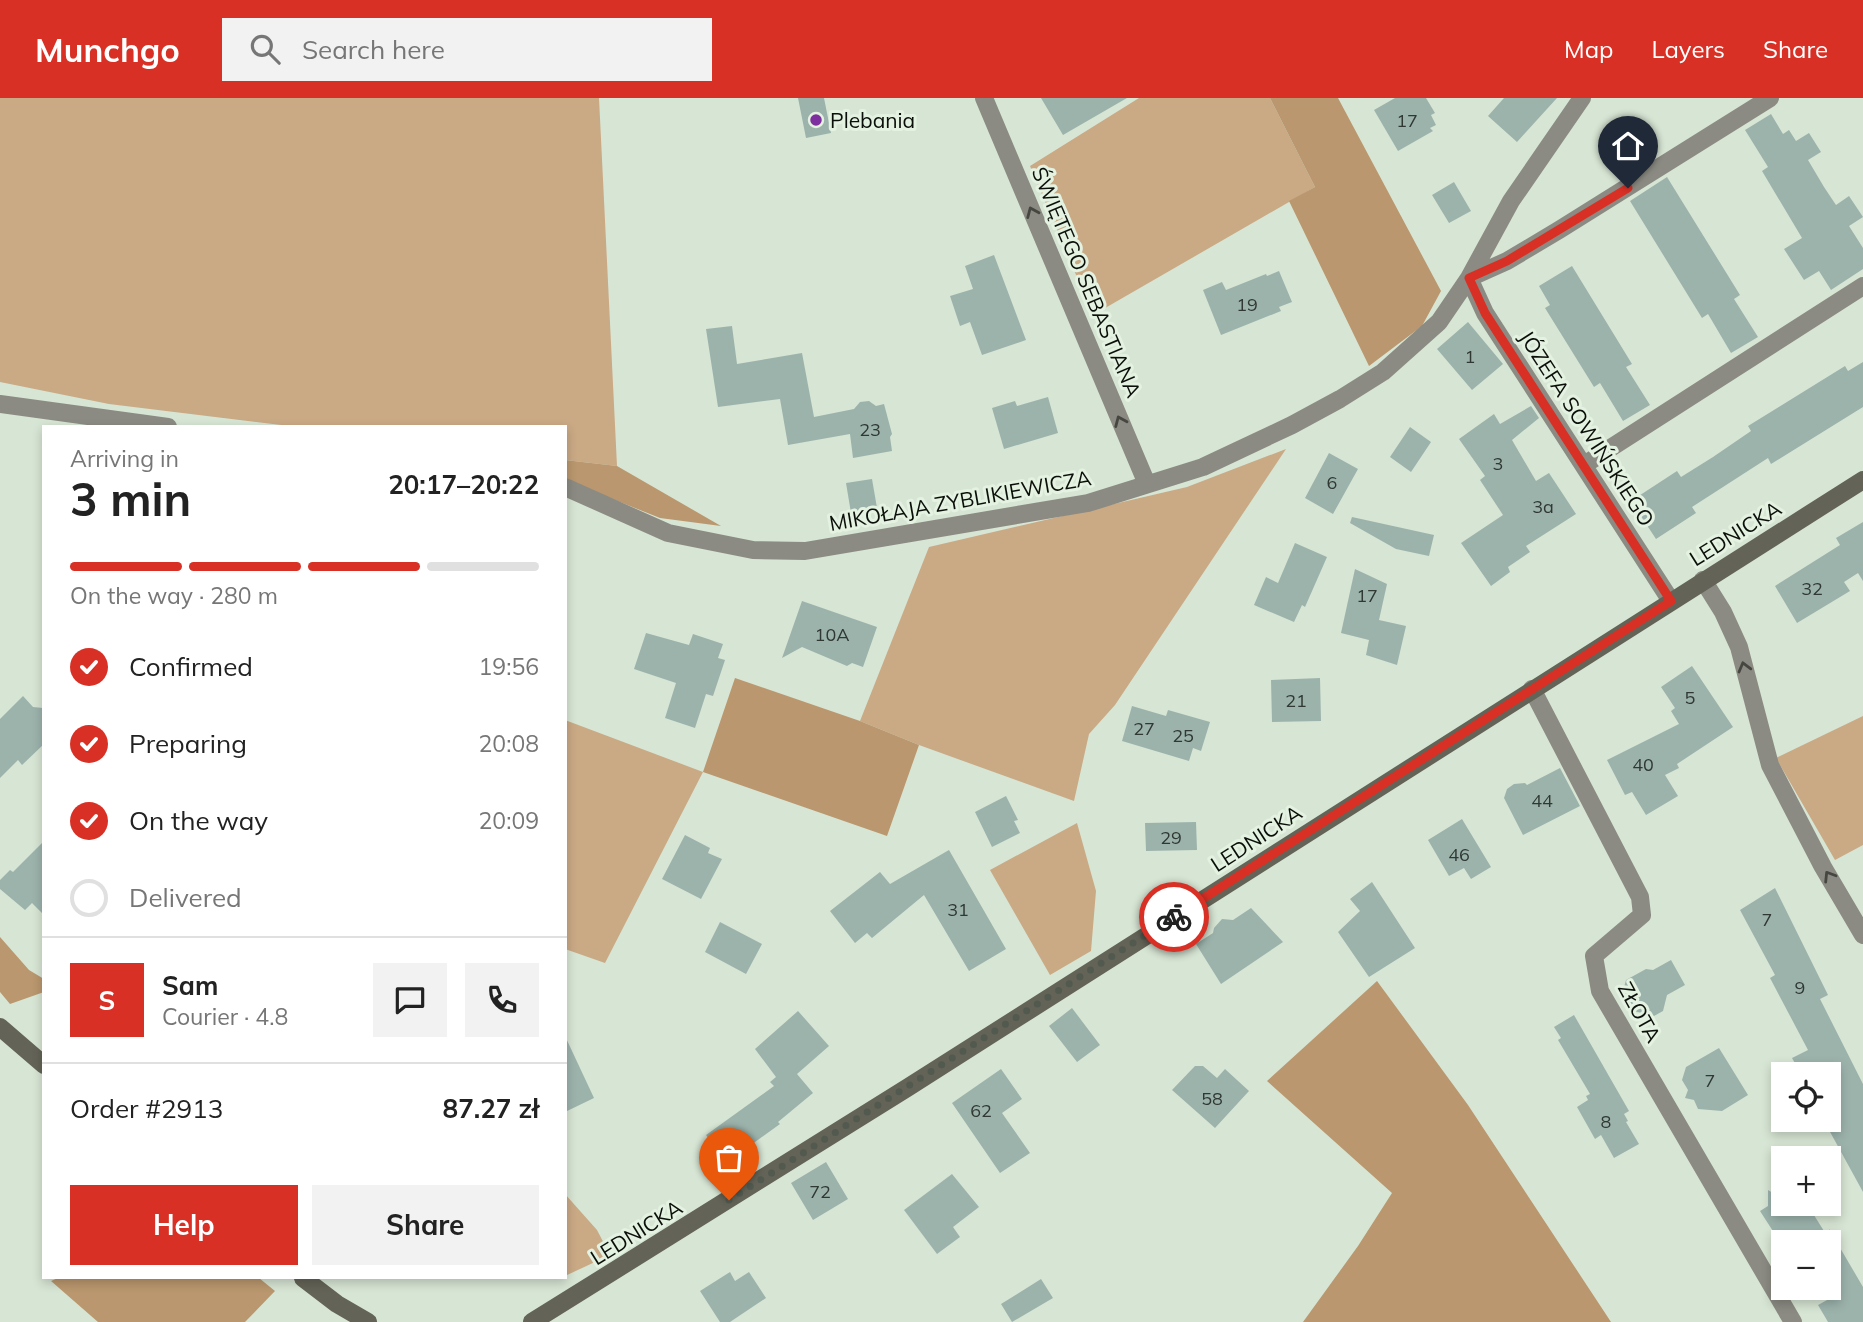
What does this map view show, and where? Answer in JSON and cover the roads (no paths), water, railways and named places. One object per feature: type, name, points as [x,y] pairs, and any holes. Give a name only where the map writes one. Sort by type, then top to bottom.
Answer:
[{"type":"main road","name":"LEDNICKA","points":[[531,1322],[907,1088],[1863,480]]},
{"type":"main road","points":[[1,1031],[42,1063]]},
{"type":"main road","points":[[304,1279],[337,1304],[368,1322]]},
{"type":"street","name":"ŚWIĘTEGO SEBASTIANA","points":[[984,98],[1147,484]]},
{"type":"street","name":"MIKOŁAJA ZYBLIKIEWICZA","points":[[567,488],[668,533],[753,550],[805,551],[1088,503],[1203,467],[1292,425],[1383,372],[1439,322],[1469,278],[1511,201],[1582,98]]},
{"type":"street","points":[[1469,278],[1507,261],[1559,230],[1770,98]]},
{"type":"street","name":"JÓZEFA SOWIŃSKIEGO","points":[[1469,278],[1485,313],[1671,601]]},
{"type":"street","points":[[1584,465],[1863,286]]},
{"type":"street","points":[[0,404],[153,425]]},
{"type":"street","points":[[1703,580],[1723,612],[1739,647],[1770,765],[1823,867],[1863,935]]},
{"type":"street","name":"ZŁOTA","points":[[1532,689],[1640,897],[1642,915],[1594,956],[1600,991],[1793,1322]]},
{"type":"place","name":"Plebania","points":[[816,120]]}]
